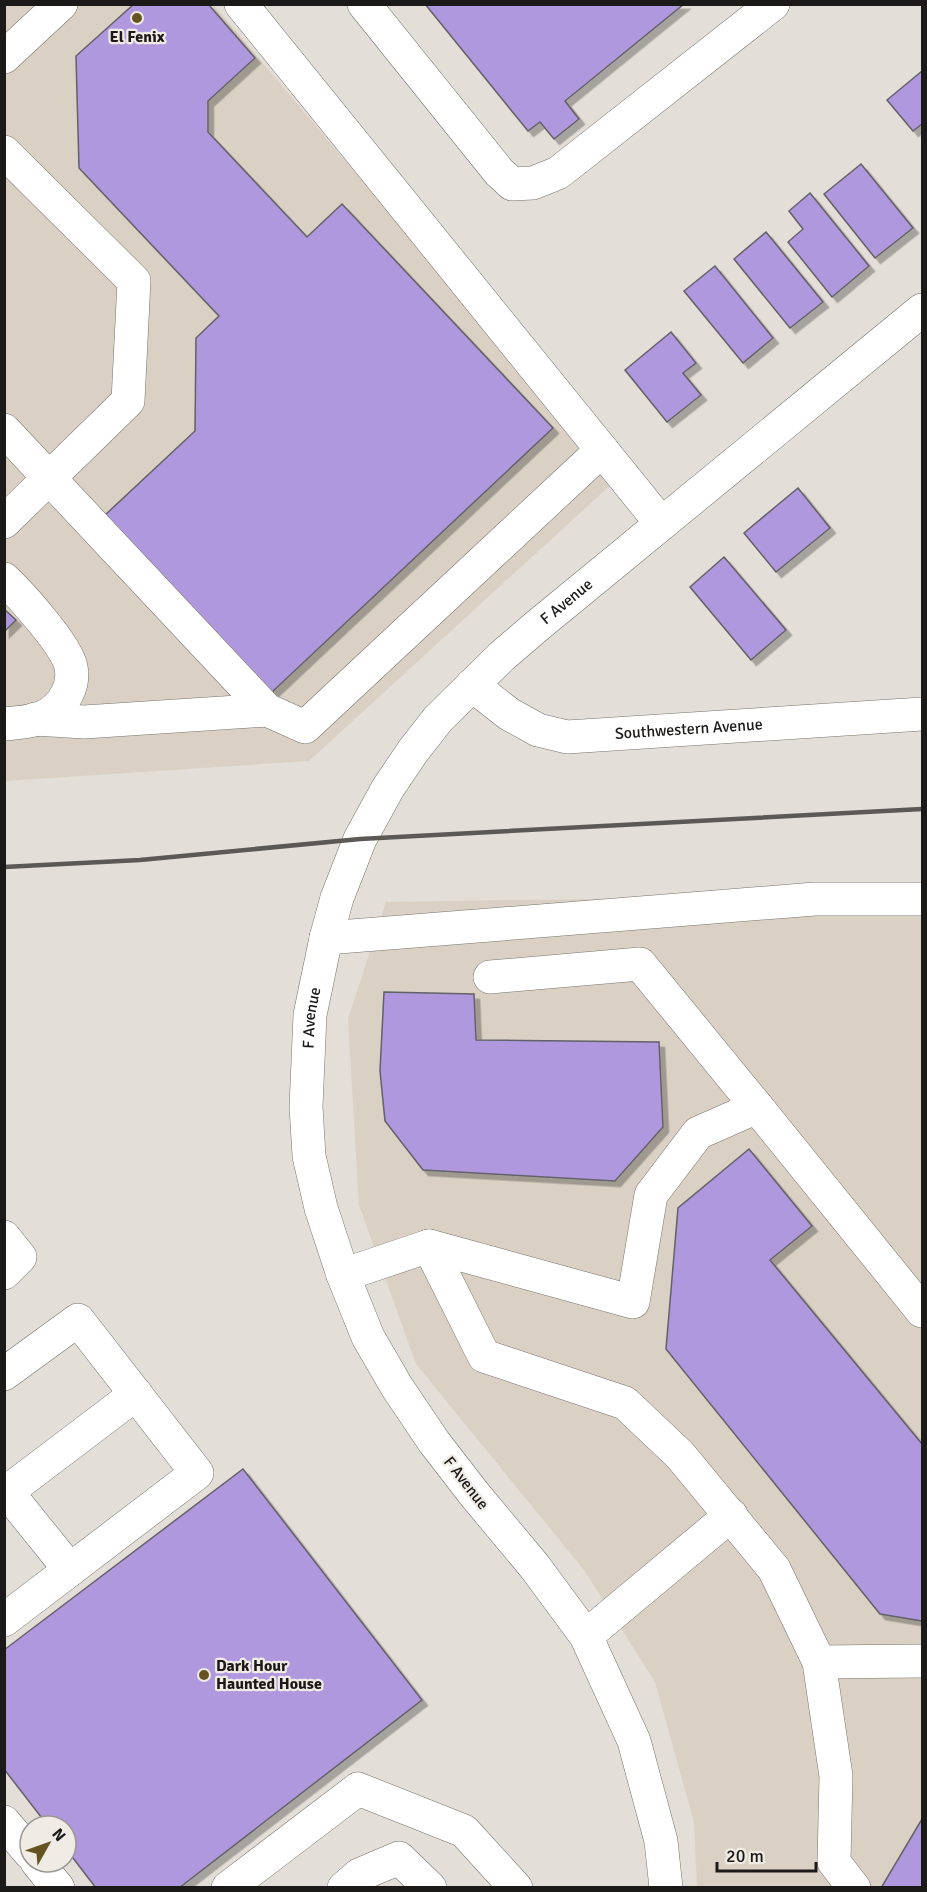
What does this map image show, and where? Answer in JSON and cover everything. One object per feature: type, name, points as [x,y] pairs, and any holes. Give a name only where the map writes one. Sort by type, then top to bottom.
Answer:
[{"type":"street","points":[[4,57],[61,4]]},
{"type":"street","points":[[241,4],[661,523]]},
{"type":"street","points":[[364,4],[499,172],[512,184],[533,183],[558,173],[773,4]]},
{"type":"street","points":[[4,152],[134,281],[128,401],[4,522]]},
{"type":"street","name":"F Avenue","points":[[666,1887],[661,1841],[634,1741],[586,1636],[535,1567],[434,1442],[397,1387],[368,1337],[342,1275],[321,1208],[309,1156],[306,1107],[310,1015],[326,938],[347,871],[360,839],[388,788],[438,719],[537,626],[922,310]]},
{"type":"street","points":[[4,430],[267,710],[305,728],[602,450]]},
{"type":"street","points":[[4,579],[24,599],[66,653],[71,667],[71,685],[62,705],[51,715],[20,722]]},
{"type":"street","name":"Southwestern Avenue","points":[[472,685],[509,714],[538,730],[567,737],[922,714]]},
{"type":"street","points":[[20,722],[84,722],[267,710]]},
{"type":"street","points":[[326,938],[803,900],[922,899]]},
{"type":"street","points":[[490,977],[640,964],[922,1311]]},
{"type":"street","points":[[342,1275],[429,1246],[633,1302],[651,1196],[698,1133],[757,1107]]},
{"type":"street","points":[[4,1237],[20,1257],[5,1271]]},
{"type":"street","points":[[429,1246],[484,1356],[625,1403],[680,1455],[774,1569],[819,1662],[836,1776],[834,1862],[854,1887]]},
{"type":"street","points":[[4,1374],[78,1320],[197,1473],[4,1620]]},
{"type":"street","points":[[70,1570],[6,1491],[136,1394]]},
{"type":"street","points":[[586,1636],[731,1515]]},
{"type":"street","points":[[819,1662],[922,1661]]},
{"type":"street","points":[[228,1887],[358,1789],[464,1831],[516,1887]]},
{"type":"street","points":[[4,1822],[18,1839]]},
{"type":"street","points":[[344,1887],[359,1875],[399,1858],[430,1887]]},
{"type":"street","points":[[47,1874],[58,1887]]},
{"type":"shaded area","points":[[5,5],[214,5],[615,481],[309,761],[5,781]]},
{"type":"shaded area","points":[[922,886],[922,1887],[697,1887],[694,1822],[655,1682],[584,1570],[416,1364],[359,1205],[348,1019],[386,902],[650,898]]},
{"type":"building","points":[[134,4],[208,4],[255,58],[208,101],[208,132],[307,237],[342,204],[553,428],[271,693],[104,516],[195,431],[196,338],[219,316],[79,168],[76,56]]},
{"type":"building","points":[[425,4],[684,4],[565,101],[579,119],[554,139],[540,122],[528,131]]},
{"type":"building","points":[[922,71],[922,124],[913,131],[887,100]]},
{"type":"building","points":[[861,164],[913,228],[875,258],[824,194]]},
{"type":"building","points":[[810,193],[869,266],[832,297],[788,242],[803,229],[789,211]]},
{"type":"building","points":[[766,232],[823,302],[790,328],[734,259]]},
{"type":"building","points":[[715,266],[773,338],[743,363],[684,291]]},
{"type":"building","points":[[671,332],[696,363],[683,373],[701,395],[667,422],[625,370]]},
{"type":"building","points":[[798,488],[830,528],[776,572],[744,533]]},
{"type":"building","points":[[724,557],[786,630],[751,660],[690,587]]},
{"type":"building","points":[[4,609],[16,620],[4,632]]},
{"type":"building","points":[[384,992],[474,994],[476,1040],[659,1042],[663,1127],[615,1181],[423,1170],[385,1121],[380,1071]]},
{"type":"building","points":[[749,1149],[812,1226],[770,1260],[922,1444],[922,1621],[880,1614],[666,1349],[678,1208]]},
{"type":"building","name":"Dark Hour Haunted House","points":[[243,1469],[422,1700],[179,1888],[96,1888],[78,1865],[78,1814],[39,1814],[4,1769],[4,1650]]},
{"type":"building","points":[[922,1819],[922,1888],[881,1888]]},
{"type":"railway","points":[[4,867],[140,860],[360,839],[922,809]]},
{"type":"place","name":"El Fenix","points":[[137,18]]},
{"type":"place","name":"Dark Hour Haunted House","points":[[204,1675]]}]
